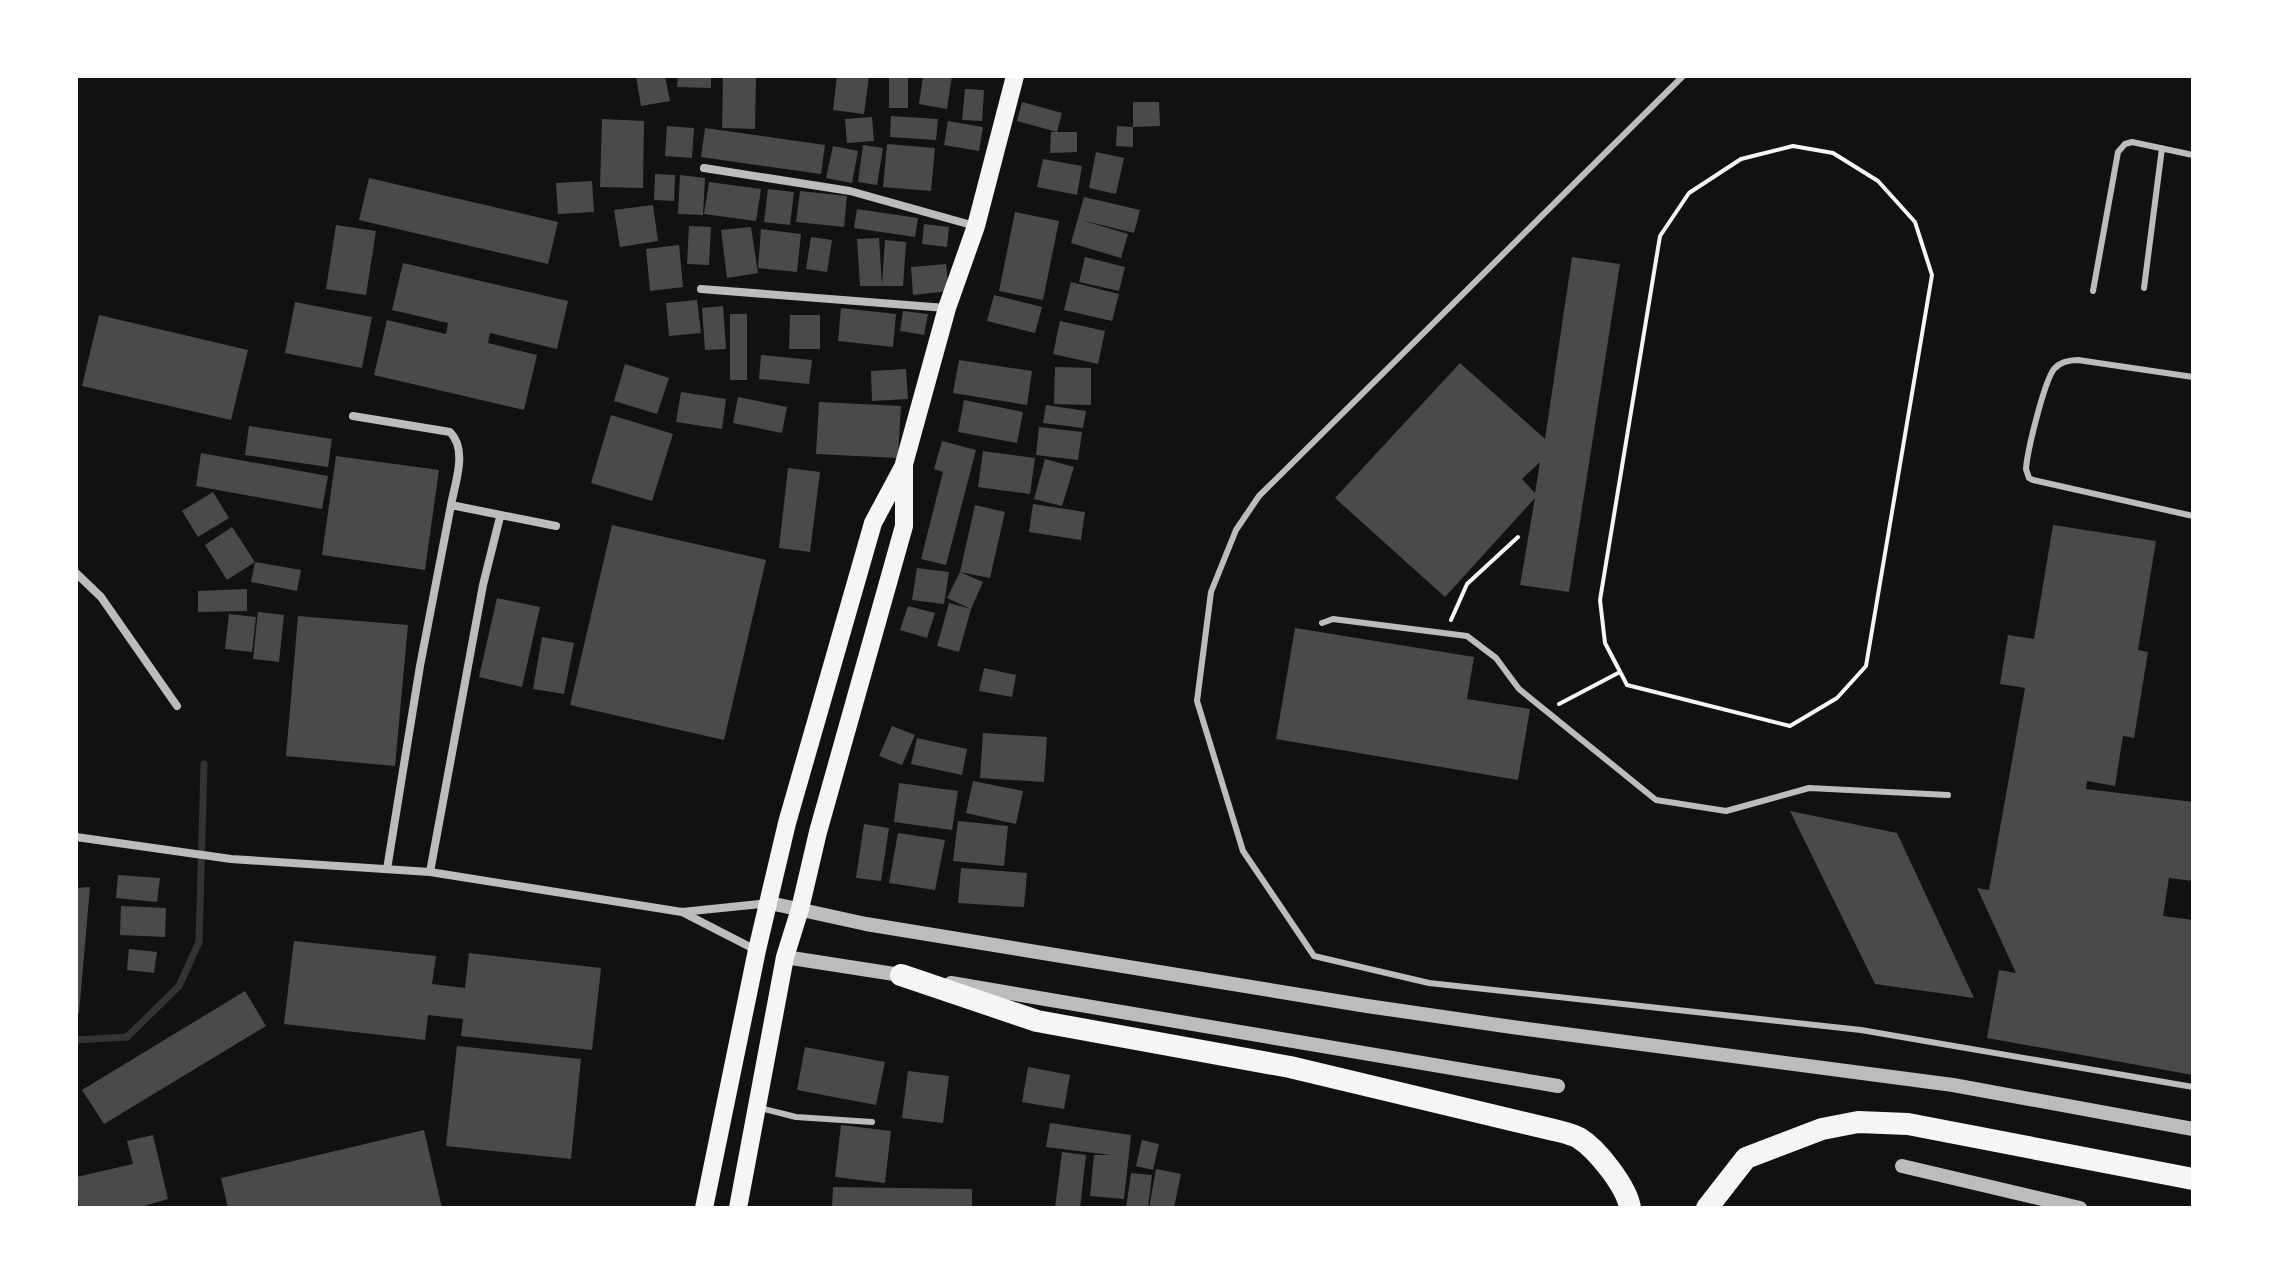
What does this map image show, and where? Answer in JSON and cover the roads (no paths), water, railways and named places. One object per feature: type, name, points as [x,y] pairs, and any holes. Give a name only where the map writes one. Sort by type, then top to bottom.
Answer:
[{"type":"highway","points":[[901,975],[1037,1021],[1290,1067],[1554,1130],[1579,1138],[1601,1158],[1624,1191],[1630,1208]]},
{"type":"highway","points":[[1707,1208],[1746,1158],[1822,1129],[1858,1122],[1908,1124],[2193,1179]]},
{"type":"main road","points":[[704,1208],[757,950],[787,823],[873,523],[904,464],[947,308],[976,226],[1015,76]]},
{"type":"main road","points":[[738,1208],[785,957],[904,526],[904,464]]},
{"type":"main road","points":[[830,674],[859,680]]},
{"type":"street","points":[[704,168],[850,191],[976,226]]},
{"type":"street","points":[[701,289],[947,308]]},
{"type":"street","points":[[353,416],[450,432],[456,438],[460,451],[420,666],[387,869]]},
{"type":"street","points":[[451,505],[556,526]]},
{"type":"street","points":[[430,872],[483,585],[500,517]]},
{"type":"street","points":[[76,573],[101,597],[177,706]]},
{"type":"street","points":[[76,837],[231,859],[430,872],[682,912],[770,903],[866,924],[1367,1006],[1953,1085],[2193,1129]]},
{"type":"street","points":[[682,912],[757,950]]},
{"type":"street","points":[[785,957],[1558,1086]]},
{"type":"street","points":[[1902,1166],[2080,1208]]},
{"type":"lane","points":[[1683,76],[1259,496],[1236,530],[1211,592],[1197,701],[1243,851],[1314,956],[1429,983],[1861,1030],[2193,1087]]},
{"type":"lane","points":[[2093,291],[2118,152],[2125,144],[2132,142],[2193,155]]},
{"type":"lane","points":[[2144,288],[2162,148]]},
{"type":"lane","points":[[2193,377],[2078,360],[2061,363],[2054,369],[2044,395],[2026,469],[2033,480],[2193,516]]},
{"type":"lane","points":[[1322,623],[1333,619],[1467,636],[1496,658],[1519,689],[1656,800],[1726,811],[1809,788],[1948,795]]},
{"type":"lane","points":[[755,1107],[796,1117],[872,1122]]},
{"type":"waterway","points":[[76,1040],[127,1037],[179,986],[199,942],[204,764]]}]
